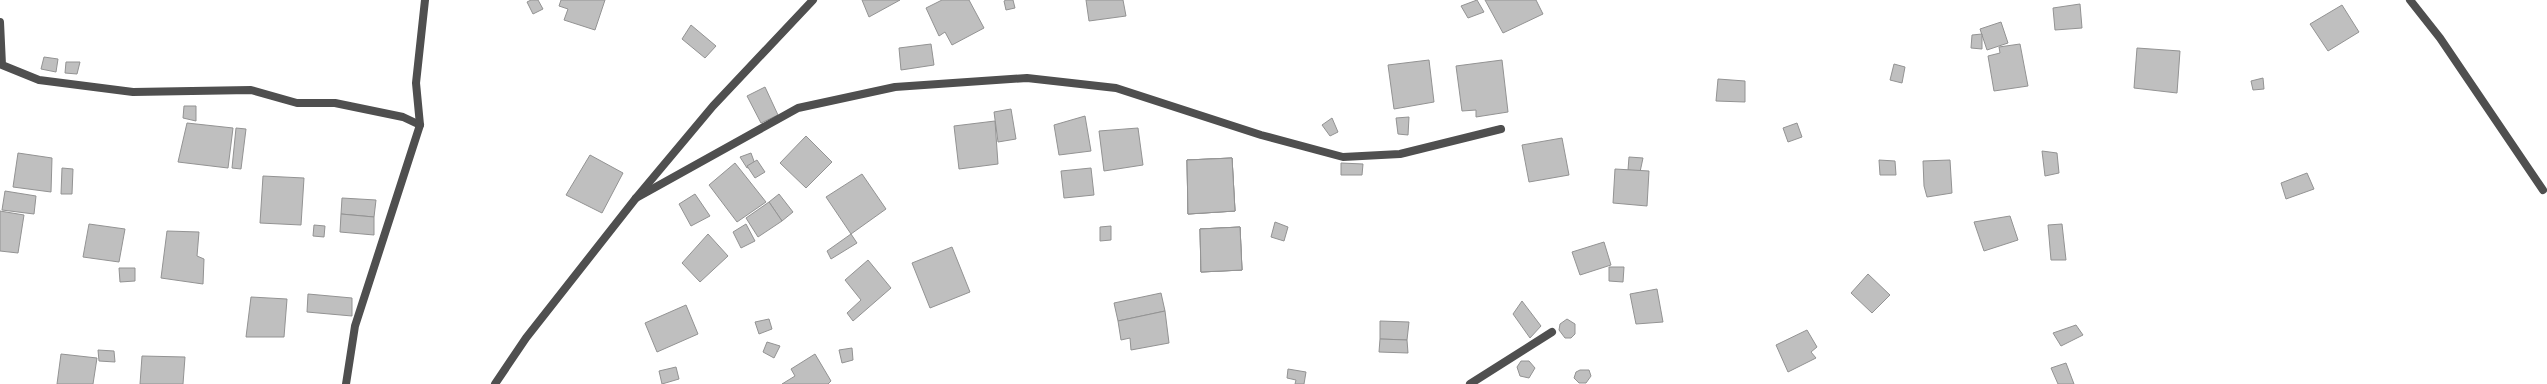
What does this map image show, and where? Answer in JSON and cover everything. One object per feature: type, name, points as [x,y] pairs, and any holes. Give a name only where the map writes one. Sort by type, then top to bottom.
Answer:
[{"type":"street","points":[[346,384],[355,326],[420,125],[416,83],[425,0]]},
{"type":"street","points":[[495,384],[526,338],[636,198],[712,106],[813,0]]},
{"type":"street","points":[[2410,0],[2440,38],[2543,190]]},
{"type":"street","points":[[0,22],[2,65],[39,80],[133,92],[252,90],[297,103],[336,103],[403,117],[420,125]]},
{"type":"street","points":[[636,198],[798,108],[896,86],[1027,78],[1116,88],[1261,135],[1343,157],[1400,154],[1501,129]]},
{"type":"street","points":[[1470,384],[1552,332]]},
{"type":"building","points":[[531,0],[538,0],[543,9],[533,14],[527,2]]},
{"type":"building","points":[[561,0],[605,0],[595,30],[564,20],[568,9],[559,6]]},
{"type":"building","points":[[862,0],[900,0],[869,17]]},
{"type":"building","points":[[942,0],[969,0],[984,28],[952,45],[945,32],[939,36],[926,8]]},
{"type":"building","points":[[1013,0],[1015,8],[1006,10],[1004,1]]},
{"type":"building","points":[[1086,0],[1123,0],[1126,16],[1089,21]]},
{"type":"building","points":[[1477,0],[1484,12],[1468,18],[1461,6]]},
{"type":"building","points":[[1485,0],[1536,0],[1543,14],[1503,33]]},
{"type":"building","points":[[2080,4],[2082,28],[2055,30],[2053,8]]},
{"type":"building","points":[[2342,5],[2359,32],[2328,51],[2310,24]]},
{"type":"building","points":[[2001,22],[2008,43],[1987,50],[1980,29]]},
{"type":"building","points":[[691,25],[716,46],[705,58],[682,39]]},
{"type":"building","points":[[1982,34],[1982,49],[1971,48],[1972,35]]},
{"type":"building","points":[[931,44],[934,65],[901,70],[899,48]]},
{"type":"building","points":[[2020,44],[2028,86],[1994,91],[1988,56],[2000,53],[1999,47]]},
{"type":"building","points":[[2137,48],[2180,51],[2177,93],[2134,88]]},
{"type":"building","points":[[44,57],[58,59],[56,72],[41,69]]},
{"type":"building","points":[[1429,60],[1434,102],[1394,109],[1388,65]]},
{"type":"building","points":[[1502,60],[1508,112],[1476,117],[1476,110],[1462,111],[1456,66]]},
{"type":"building","points":[[66,62],[80,62],[77,74],[65,73]]},
{"type":"building","points":[[1894,64],[1905,67],[1902,83],[1890,80]]},
{"type":"building","points":[[2263,78],[2264,89],[2253,90],[2251,81]]},
{"type":"building","points":[[1718,79],[1745,81],[1745,102],[1716,101]]},
{"type":"building","points":[[765,87],[778,115],[761,123],[747,96]]},
{"type":"building","points":[[184,106],[196,106],[196,121],[183,118]]},
{"type":"building","points":[[1011,109],[1016,139],[998,142],[994,112]]},
{"type":"building","points":[[1085,116],[1091,151],[1059,155],[1054,125]]},
{"type":"building","points":[[1409,117],[1408,135],[1398,134],[1396,118]]},
{"type":"building","points":[[1332,118],[1338,132],[1330,136],[1322,125]]},
{"type":"building","points":[[995,121],[998,164],[959,169],[954,126]]},
{"type":"building","points":[[187,123],[233,128],[228,168],[178,162]]},
{"type":"building","points":[[1797,123],[1802,137],[1788,142],[1783,128]]},
{"type":"building","points":[[236,128],[246,129],[241,169],[232,168]]},
{"type":"building","points":[[1138,128],[1143,165],[1104,171],[1099,131]]},
{"type":"building","points":[[806,136],[832,162],[806,188],[780,163]]},
{"type":"building","points":[[1562,138],[1569,175],[1529,182],[1522,145]]},
{"type":"building","points":[[2042,151],[2057,153],[2059,173],[2045,176]]},
{"type":"building","points":[[18,153],[52,158],[51,192],[13,187]]},
{"type":"building","points":[[751,153],[755,164],[747,168],[740,157]]},
{"type":"building","points":[[590,155],[623,173],[602,213],[566,195]]},
{"type":"building","points":[[1629,157],[1643,158],[1640,172],[1628,170]]},
{"type":"building","points":[[1232,158],[1235,211],[1188,214],[1187,160]]},
{"type":"building","points":[[1232,158],[1235,211],[1188,214],[1187,160]]},
{"type":"building","points":[[1232,158],[1235,211],[1188,214],[1187,160]]},
{"type":"building","points":[[757,160],[765,172],[755,178],[747,166]]},
{"type":"building","points":[[1879,160],[1895,161],[1896,175],[1880,175]]},
{"type":"building","points":[[1950,160],[1952,193],[1927,197],[1924,186],[1923,161]]},
{"type":"building","points":[[735,163],[766,202],[737,222],[709,185]]},
{"type":"building","points":[[1341,163],[1363,164],[1362,175],[1341,175]]},
{"type":"building","points":[[62,168],[73,169],[72,194],[61,194]]},
{"type":"building","points":[[1091,168],[1094,195],[1064,198],[1061,171]]},
{"type":"building","points":[[1615,169],[1649,171],[1647,206],[1613,203]]},
{"type":"building","points":[[2307,173],[2314,189],[2286,199],[2281,183]]},
{"type":"building","points":[[862,174],[886,209],[851,234],[826,197]]},
{"type":"building","points":[[263,176],[304,178],[301,225],[260,223]]},
{"type":"building","points":[[5,191],[36,196],[34,214],[2,210]]},
{"type":"building","points":[[695,194],[710,216],[691,226],[679,204]]},
{"type":"building","points":[[779,194],[793,212],[782,221],[769,202]]},
{"type":"building","points":[[342,198],[376,200],[374,217],[341,214]]},
{"type":"building","points":[[769,202],[782,221],[758,237],[746,218]]},
{"type":"building","points":[[0,211],[24,215],[18,253],[0,251]]},
{"type":"building","points":[[341,214],[374,217],[374,235],[340,232]]},
{"type":"building","points":[[2010,216],[2018,240],[1984,251],[1974,222]]},
{"type":"building","points":[[1275,222],[1288,227],[1284,241],[1271,237]]},
{"type":"building","points":[[89,224],[125,229],[119,262],[83,257]]},
{"type":"building","points":[[746,224],[755,241],[741,248],[733,232]]},
{"type":"building","points":[[2062,224],[2066,260],[2051,260],[2048,225]]},
{"type":"building","points":[[314,225],[325,226],[324,237],[313,236]]},
{"type":"building","points":[[1111,226],[1111,240],[1100,241],[1100,227]]},
{"type":"building","points":[[1240,227],[1242,270],[1201,272],[1200,229]]},
{"type":"building","points":[[1240,227],[1242,270],[1201,272],[1200,229]]},
{"type":"building","points":[[1240,227],[1242,270],[1201,272],[1200,229]]},
{"type":"building","points":[[167,231],[199,232],[197,256],[204,259],[203,284],[161,278]]},
{"type":"building","points":[[708,234],[728,256],[700,282],[682,263]]},
{"type":"building","points":[[851,234],[857,243],[831,259],[827,251]]},
{"type":"building","points":[[1604,242],[1611,265],[1580,275],[1572,252]]},
{"type":"building","points":[[952,247],[970,292],[930,308],[912,263]]},
{"type":"building","points":[[868,260],[891,288],[853,321],[847,313],[861,300],[845,280]]},
{"type":"building","points":[[1609,267],[1624,267],[1623,282],[1609,281]]},
{"type":"building","points":[[119,268],[135,268],[135,281],[120,282]]},
{"type":"building","points":[[1868,274],[1890,295],[1872,313],[1851,293]]},
{"type":"building","points":[[1657,289],[1663,322],[1636,324],[1630,294]]},
{"type":"building","points":[[1161,293],[1165,311],[1118,321],[1114,303]]},
{"type":"building","points":[[308,294],[352,298],[352,316],[307,312]]},
{"type":"building","points":[[251,297],[287,299],[284,337],[246,337]]},
{"type":"building","points":[[1522,301],[1541,326],[1530,338],[1513,314]]},
{"type":"building","points":[[686,305],[698,334],[657,352],[645,323]]},
{"type":"building","points":[[1165,311],[1169,343],[1131,350],[1130,338],[1121,340],[1118,321]]},
{"type":"building","points":[[769,319],[772,329],[759,334],[755,322]]},
{"type":"building","points":[[1567,319],[1575,324],[1575,334],[1571,338],[1565,338],[1559,330],[1560,324]]},
{"type":"building","points":[[1380,321],[1409,322],[1407,340],[1380,339]]},
{"type":"building","points":[[2076,325],[2083,335],[2061,346],[2053,333]]},
{"type":"building","points":[[1807,330],[1817,347],[1811,352],[1816,358],[1788,372],[1776,345]]},
{"type":"building","points":[[1380,339],[1407,340],[1408,353],[1379,352]]},
{"type":"building","points":[[767,342],[780,346],[774,358],[763,352]]},
{"type":"building","points":[[852,348],[853,360],[842,363],[839,350]]},
{"type":"building","points":[[98,350],[114,351],[115,362],[99,361]]},
{"type":"building","points":[[61,354],[97,358],[93,384],[57,384]]},
{"type":"building","points":[[815,354],[831,381],[828,384],[782,384],[795,376],[791,369]]},
{"type":"building","points":[[142,356],[185,357],[183,384],[140,384]]},
{"type":"building","points":[[1521,361],[1529,361],[1535,368],[1529,378],[1520,376],[1517,367]]},
{"type":"building","points":[[2066,363],[2074,384],[2058,384],[2051,368]]},
{"type":"building","points":[[676,367],[679,379],[662,384],[659,371]]},
{"type":"building","points":[[1288,369],[1306,372],[1304,384],[1295,384],[1296,380],[1287,378]]},
{"type":"building","points":[[1580,370],[1589,370],[1591,376],[1586,383],[1579,383],[1574,378],[1576,372]]}]
